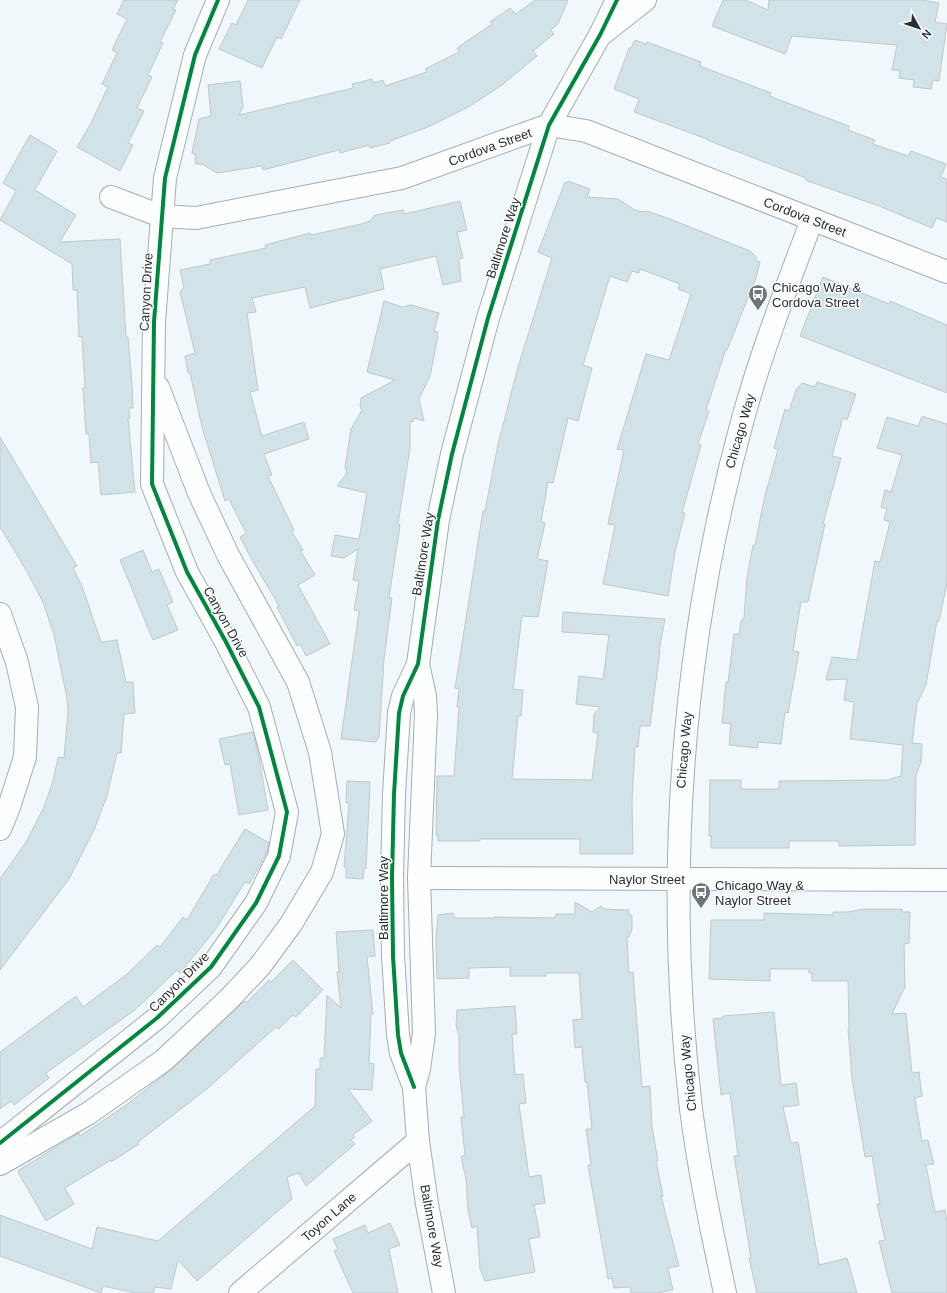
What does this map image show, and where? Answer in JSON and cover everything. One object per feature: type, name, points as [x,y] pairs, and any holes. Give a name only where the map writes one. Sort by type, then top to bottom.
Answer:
[{"type":"street","name":"Canyon Drive","points":[[0,1142],[157,1018],[211,967],[256,903],[279,856],[287,812],[259,708],[226,642],[187,572],[166,524],[152,484],[154,322],[165,178],[195,55],[218,0]]},
{"type":"street","name":"Baltimore Way","points":[[444,1293],[427,1204],[418,1141],[414,1087],[407,1070],[398,1035],[393,956],[392,878],[394,794],[399,713],[403,696],[418,664],[437,527],[452,454],[488,318],[549,125],[600,35],[617,0]]},
{"type":"street","points":[[600,35],[645,0]]},
{"type":"street","name":"Cordova Street","points":[[111,196],[161,216],[196,218],[402,178],[549,125],[586,131],[947,272]]},
{"type":"street","name":"Chicago Way","points":[[725,1293],[699,1167],[691,1110],[681,995],[677,879],[679,818],[689,699],[696,638],[715,532],[741,427],[758,367],[812,220]]},
{"type":"street","name":"Canyon Drive","points":[[0,1164],[89,1113],[158,1064],[229,998],[260,966],[291,924],[322,872],[333,834],[320,752],[298,682],[228,555],[202,500],[154,377]]},
{"type":"street","points":[[0,614],[17,662],[27,707],[25,757],[10,807],[0,830]]},
{"type":"street","name":"Baltimore Way","points":[[414,1087],[419,1069],[424,1032],[418,878],[426,714],[424,685],[418,664]]},
{"type":"street","name":"Naylor Street","points":[[418,878],[947,880]]},
{"type":"street","name":"Toyon Lane","points":[[240,1293],[418,1141]]},
{"type":"building","points":[[124,0],[178,0],[173,9],[176,10],[160,42],[163,43],[148,75],[152,77],[137,108],[144,111],[128,143],[133,145],[120,171],[77,147],[91,123],[108,87],[102,84],[117,53],[112,50],[127,19],[117,14]]},
{"type":"building","points":[[248,0],[300,0],[281,39],[277,37],[262,68],[219,49],[232,23],[236,25]]},
{"type":"building","points":[[535,0],[568,0],[558,24],[551,30],[554,34],[533,51],[537,56],[502,85],[470,106],[428,127],[390,141],[390,143],[370,148],[369,145],[340,153],[339,150],[263,170],[262,166],[217,173],[202,164],[196,164],[195,154],[192,153],[199,119],[211,116],[208,85],[240,81],[243,107],[239,115],[353,88],[352,84],[372,79],[373,83],[383,80],[385,86],[427,72],[425,69],[459,52],[457,48],[492,24],[490,22],[510,8],[516,14]]},
{"type":"building","points":[[723,0],[746,0],[768,10],[769,0],[922,0],[939,3],[935,22],[947,24],[939,81],[933,80],[931,89],[913,87],[914,80],[899,78],[900,71],[892,70],[897,45],[792,36],[785,54],[712,26]]},
{"type":"building","points":[[635,40],[646,44],[647,42],[701,62],[700,66],[771,93],[770,96],[774,98],[849,126],[848,130],[875,140],[873,144],[908,156],[911,151],[946,164],[941,177],[947,179],[947,222],[936,218],[932,228],[879,206],[805,180],[806,178],[634,112],[639,99],[614,89],[629,48],[631,48]]},
{"type":"building","points":[[30,135],[57,151],[35,190],[76,215],[60,242],[120,239],[126,337],[128,337],[132,385],[133,408],[129,408],[130,418],[128,418],[135,492],[101,495],[98,462],[91,463],[89,434],[86,434],[82,337],[79,337],[77,290],[73,290],[72,264],[0,220],[16,191],[3,183]]},
{"type":"building","points":[[568,181],[590,189],[587,197],[618,199],[635,210],[642,212],[647,211],[670,219],[750,251],[756,257],[756,260],[760,262],[756,278],[727,350],[726,349],[706,410],[709,411],[698,444],[701,445],[682,513],[685,513],[675,552],[668,596],[603,584],[615,525],[608,524],[624,450],[617,449],[646,354],[669,360],[691,294],[678,289],[680,284],[640,269],[639,273],[632,271],[627,282],[610,276],[583,365],[592,368],[578,421],[568,418],[553,483],[548,482],[541,522],[545,523],[538,559],[548,561],[538,617],[522,616],[513,689],[523,690],[521,716],[518,716],[512,779],[592,780],[598,733],[593,732],[594,714],[600,707],[576,704],[579,676],[603,679],[609,635],[562,632],[563,612],[665,619],[659,651],[650,726],[640,726],[638,747],[635,747],[632,800],[633,854],[580,854],[580,839],[480,839],[480,841],[438,841],[438,835],[436,835],[437,776],[454,776],[459,707],[457,707],[459,689],[455,688],[483,511],[485,511],[498,444],[518,367],[552,258],[538,252],[565,182],[567,183]]},
{"type":"building","points":[[460,201],[467,230],[457,232],[463,258],[459,259],[461,281],[443,285],[436,256],[380,269],[384,289],[310,308],[305,287],[252,298],[256,312],[247,313],[258,390],[250,392],[262,436],[304,422],[309,439],[264,454],[272,475],[268,476],[294,530],[292,532],[303,550],[300,550],[315,575],[298,585],[330,644],[306,656],[300,644],[297,646],[277,607],[279,606],[240,537],[246,533],[229,499],[225,501],[202,427],[190,373],[188,373],[185,356],[195,353],[180,292],[184,287],[180,270],[210,264],[210,260],[266,248],[265,245],[310,233],[311,235],[361,224],[370,221],[375,215],[403,210],[404,214]]},
{"type":"building","points":[[823,277],[889,304],[890,301],[947,325],[947,393],[800,336]]},
{"type":"building","points":[[384,301],[402,307],[411,305],[439,313],[434,331],[438,332],[438,336],[430,376],[419,399],[424,421],[414,418],[413,422],[410,421],[410,448],[398,524],[400,525],[389,598],[392,598],[384,659],[379,738],[377,738],[376,742],[341,739],[359,611],[354,610],[359,581],[353,580],[358,549],[344,558],[331,556],[335,535],[359,539],[367,493],[337,486],[347,473],[345,467],[351,429],[362,410],[360,406],[361,398],[395,380],[367,372]]},
{"type":"building","points":[[817,382],[856,394],[847,420],[843,418],[832,456],[841,458],[823,524],[825,524],[808,602],[801,602],[793,651],[799,652],[788,713],[785,712],[781,744],[758,742],[758,748],[729,745],[731,724],[722,723],[726,682],[728,682],[734,634],[739,634],[741,621],[744,618],[747,577],[753,545],[755,545],[765,495],[778,450],[774,448],[785,409],[789,411],[796,390],[802,383],[815,387]]},
{"type":"building","points":[[922,416],[947,424],[947,583],[939,621],[937,621],[926,685],[917,704],[912,743],[922,744],[921,762],[916,775],[915,845],[839,846],[839,841],[789,841],[789,848],[711,848],[711,836],[709,836],[710,780],[741,780],[741,789],[779,789],[779,781],[887,780],[901,776],[903,745],[850,739],[854,702],[844,700],[847,679],[826,680],[832,657],[857,660],[875,561],[880,562],[890,522],[884,520],[887,509],[881,507],[885,490],[891,492],[902,455],[877,448],[887,417],[918,426]]},
{"type":"building","points":[[0,437],[77,566],[73,568],[82,586],[101,642],[117,640],[126,682],[133,682],[135,713],[124,714],[121,753],[117,753],[107,796],[94,830],[69,879],[0,970],[0,879],[26,842],[44,807],[53,781],[58,757],[64,758],[68,711],[67,698],[54,635],[43,602],[0,527]]},
{"type":"building","points":[[143,550],[152,572],[159,569],[173,602],[167,605],[178,630],[153,640],[120,560]]},
{"type":"building","points":[[253,732],[268,810],[239,815],[230,764],[225,765],[219,739]]},
{"type":"building","points":[[347,781],[370,782],[366,869],[364,868],[363,879],[346,878],[346,867],[344,867],[349,803],[346,803]]},
{"type":"building","points":[[245,829],[269,843],[267,852],[249,884],[245,882],[216,929],[180,973],[177,970],[135,1010],[46,1073],[49,1078],[14,1105],[11,1101],[0,1109],[0,1052],[76,996],[83,1007],[126,975],[157,945],[160,947],[183,917],[187,920],[214,874],[216,876]]},
{"type":"building","points":[[575,902],[592,912],[601,906],[605,909],[629,910],[629,915],[632,915],[632,929],[629,937],[627,937],[629,973],[633,972],[642,1087],[650,1086],[652,1127],[658,1161],[656,1161],[663,1196],[661,1196],[679,1266],[668,1268],[673,1290],[658,1293],[631,1293],[630,1287],[614,1288],[612,1278],[608,1279],[588,1165],[591,1165],[586,1129],[592,1129],[587,1082],[585,1082],[582,1047],[575,1048],[573,1020],[582,1019],[579,973],[546,973],[546,976],[510,976],[510,967],[469,968],[469,978],[437,979],[436,940],[438,915],[453,913],[455,918],[555,918],[556,914],[575,914]]},
{"type":"building","points":[[863,909],[902,909],[902,912],[910,912],[909,943],[904,944],[905,987],[892,1014],[906,1013],[912,1073],[919,1072],[922,1096],[915,1098],[922,1141],[928,1140],[934,1164],[926,1165],[935,1212],[945,1210],[947,1222],[947,1293],[892,1293],[879,1241],[885,1240],[877,1204],[880,1204],[872,1156],[865,1157],[852,1078],[848,1029],[848,981],[812,981],[812,973],[809,973],[809,969],[770,969],[770,981],[709,979],[711,920],[764,920],[764,913],[833,915],[833,912],[848,912]]},
{"type":"building","points":[[373,930],[375,956],[367,957],[373,1014],[371,1015],[369,1063],[374,1064],[372,1090],[348,1089],[372,1121],[353,1135],[355,1137],[351,1140],[355,1144],[306,1186],[299,1173],[287,1177],[292,1199],[197,1281],[178,1260],[171,1289],[155,1287],[153,1293],[135,1293],[103,1286],[101,1293],[0,1256],[0,1215],[92,1249],[97,1227],[158,1241],[315,1106],[316,1069],[320,1069],[320,1058],[324,1058],[327,995],[341,1008],[337,972],[339,972],[336,932]]},
{"type":"building","points":[[293,960],[323,990],[296,1017],[293,1015],[279,1029],[276,1027],[208,1088],[138,1142],[139,1144],[65,1188],[74,1204],[46,1221],[18,1172],[19,1170],[79,1133],[80,1136],[126,1105],[172,1069],[241,1004],[245,1001],[246,1003],[269,980],[271,982]]},
{"type":"building","points":[[515,1006],[517,1034],[512,1034],[515,1075],[523,1074],[526,1103],[519,1104],[529,1177],[541,1175],[545,1203],[534,1205],[540,1237],[529,1239],[535,1272],[485,1281],[480,1269],[477,1226],[472,1228],[468,1210],[466,1179],[461,1157],[465,1155],[461,1117],[464,1117],[459,1066],[459,1036],[456,1025],[457,1010]]},
{"type":"building","points":[[774,1012],[781,1085],[796,1083],[799,1105],[783,1107],[791,1143],[798,1142],[819,1265],[847,1258],[857,1293],[757,1293],[749,1258],[751,1258],[734,1156],[738,1156],[730,1093],[721,1095],[713,1019],[723,1018],[723,1016]]},
{"type":"building","points":[[390,1223],[400,1245],[389,1249],[398,1293],[353,1293],[334,1251],[338,1249],[333,1239],[365,1225],[368,1233]]},
{"type":"cycle path","points":[[0,1143],[157,1018],[211,967],[256,903],[279,856],[287,812],[259,707],[226,642],[187,572],[152,484],[154,322],[165,178],[195,55],[218,0]]},
{"type":"cycle path","points":[[414,1087],[401,1053],[398,1035],[393,956],[392,878],[394,794],[399,713],[403,696],[418,664],[438,520],[452,454],[488,318],[549,125],[600,35],[617,0]]},
{"type":"place","name":"Chicago Way & Cordova Street","points":[[758,311]]},
{"type":"place","name":"Chicago Way & Naylor Street","points":[[701,909]]}]
